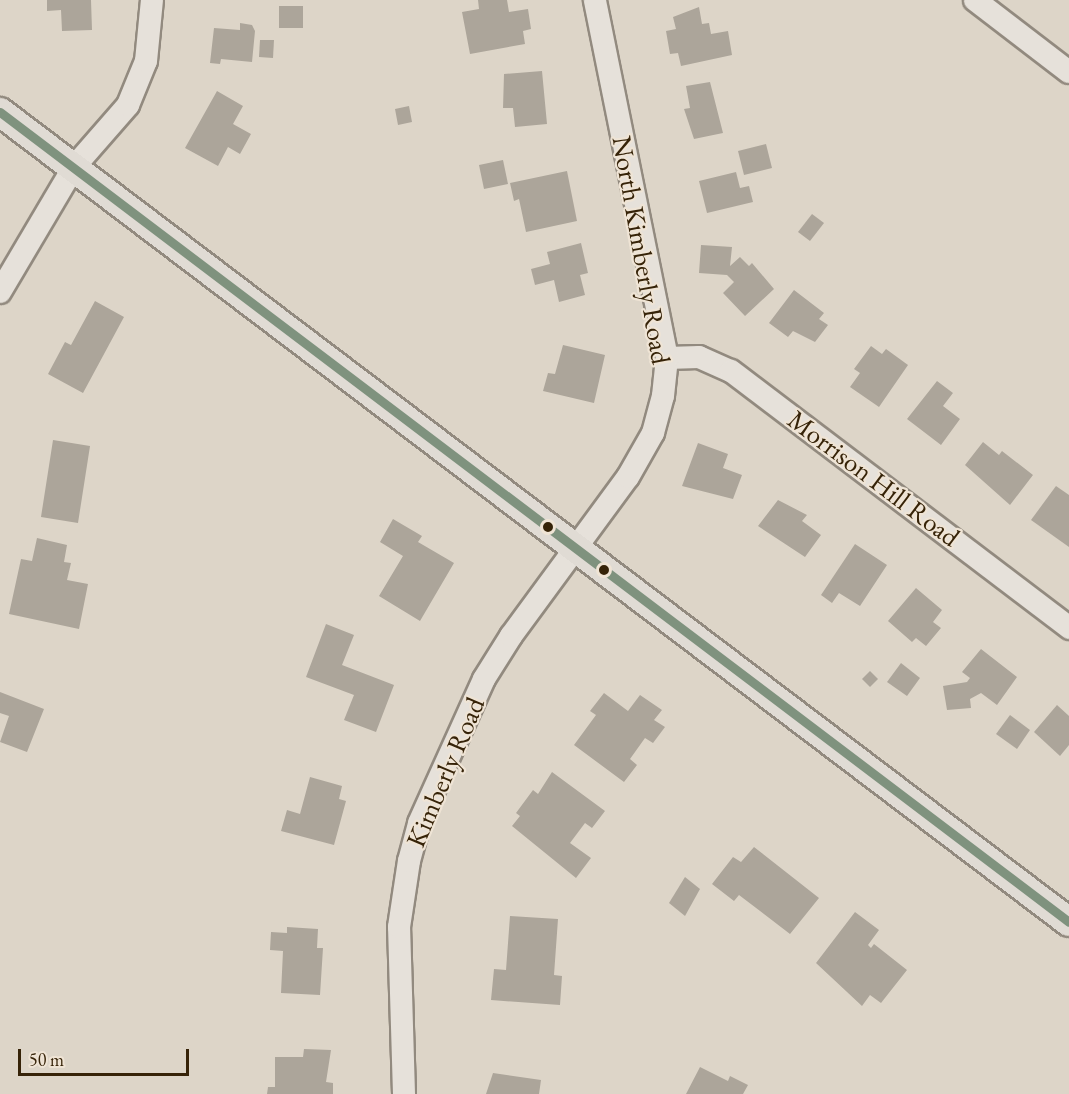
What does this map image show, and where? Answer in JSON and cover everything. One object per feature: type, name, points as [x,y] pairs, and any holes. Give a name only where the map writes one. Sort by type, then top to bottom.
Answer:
[{"type":"main road","points":[[0,112],[576,551],[1069,922]]},
{"type":"street","points":[[0,292],[74,167],[128,105],[142,77],[150,36],[152,0]]},
{"type":"street","name":"North Kimberly Road","points":[[576,551],[628,477],[653,433],[663,396],[667,358],[595,0]]},
{"type":"street","points":[[975,0],[1069,72]]},
{"type":"street","name":"Morrison Hill Road","points":[[667,358],[699,357],[731,371],[1069,628]]},
{"type":"street","name":"Kimberly Road","points":[[404,1094],[399,927],[409,861],[419,823],[484,679],[511,636],[576,551]]},
{"type":"building","points":[[47,0],[91,0],[92,30],[62,31],[61,10],[47,11]]},
{"type":"building","points":[[478,0],[507,0],[509,12],[528,9],[531,29],[523,31],[525,44],[470,54],[462,12],[479,9]]},
{"type":"building","points":[[279,6],[303,6],[303,28],[279,28]]},
{"type":"building","points":[[699,7],[702,24],[709,23],[711,34],[728,31],[732,55],[681,66],[678,53],[670,54],[666,31],[676,29],[673,17]]},
{"type":"building","points":[[240,23],[252,25],[255,31],[252,62],[221,59],[220,64],[210,63],[214,28],[240,30]]},
{"type":"building","points":[[260,40],[274,40],[273,58],[259,57]]},
{"type":"building","points":[[542,71],[547,124],[515,127],[513,108],[503,108],[504,74]]},
{"type":"building","points":[[710,82],[723,133],[694,139],[684,109],[690,108],[686,86]]},
{"type":"building","points":[[217,91],[243,106],[233,124],[251,134],[240,154],[228,147],[218,166],[185,148]]},
{"type":"building","points":[[409,106],[412,122],[398,125],[395,109]]},
{"type":"building","points":[[766,144],[772,168],[744,175],[738,151]]},
{"type":"building","points":[[503,160],[508,184],[484,189],[479,165]]},
{"type":"building","points":[[567,171],[577,221],[526,232],[519,199],[514,201],[510,183]]},
{"type":"building","points":[[736,172],[740,188],[749,186],[753,202],[707,213],[699,181]]},
{"type":"building","points":[[812,214],[824,223],[810,241],[798,232]]},
{"type":"building","points":[[581,243],[588,273],[580,275],[585,295],[559,302],[554,280],[535,285],[531,269],[550,264],[547,252]]},
{"type":"building","points":[[701,245],[732,247],[730,266],[740,257],[749,266],[752,263],[774,289],[745,316],[723,293],[734,282],[727,275],[699,273]]},
{"type":"building","points":[[794,290],[824,313],[819,319],[828,325],[815,342],[793,331],[788,337],[769,323]]},
{"type":"building","points":[[95,301],[124,317],[83,393],[48,374],[65,342],[71,345]]},
{"type":"building","points":[[563,345],[605,355],[594,403],[543,391],[548,373],[555,374]]},
{"type":"building","points":[[871,346],[882,354],[886,349],[908,365],[879,407],[850,387],[860,373],[854,369]]},
{"type":"building","points":[[937,381],[953,393],[943,406],[960,419],[941,445],[907,419]]},
{"type":"building","points":[[53,440],[90,446],[78,523],[41,517]]},
{"type":"building","points":[[983,442],[999,455],[1002,451],[1033,475],[1010,505],[965,465]]},
{"type":"building","points":[[698,443],[728,454],[723,468],[742,475],[733,499],[682,486]]},
{"type":"building","points":[[1056,486],[1069,495],[1069,547],[1031,520]]},
{"type":"building","points":[[778,500],[807,515],[802,521],[821,535],[805,557],[758,526]]},
{"type":"building","points":[[393,519],[422,536],[418,542],[454,563],[420,621],[379,596],[403,556],[380,542]]},
{"type":"building","points":[[37,538],[67,545],[64,562],[71,563],[67,580],[88,584],[79,629],[9,614],[21,559],[32,561]]},
{"type":"building","points":[[855,544],[887,565],[860,606],[839,593],[832,603],[821,595]]},
{"type":"building","points":[[916,588],[942,610],[933,622],[941,628],[926,646],[916,638],[912,642],[888,621]]},
{"type":"building","points":[[326,624],[354,635],[342,665],[394,685],[376,732],[344,720],[354,695],[306,677]]},
{"type":"building","points":[[981,649],[1017,677],[997,705],[981,693],[970,699],[971,708],[947,710],[943,686],[967,682],[970,678],[962,672]]},
{"type":"building","points":[[901,663],[920,678],[907,696],[887,682]]},
{"type":"building","points":[[870,671],[878,679],[870,687],[862,679]]},
{"type":"building","points":[[0,692],[44,709],[27,752],[0,742],[9,716],[0,713]]},
{"type":"building","points":[[604,693],[628,711],[640,695],[662,710],[654,720],[665,727],[653,743],[645,738],[630,759],[637,765],[624,782],[574,745],[596,715],[590,711]]},
{"type":"building","points":[[1057,705],[1069,716],[1069,745],[1060,756],[1034,732]]},
{"type":"building","points":[[1010,715],[1030,730],[1017,749],[996,734]]},
{"type":"building","points":[[552,772],[605,811],[592,828],[585,823],[570,843],[591,858],[576,878],[512,826],[520,816],[516,813],[533,790],[538,794]]},
{"type":"building","points":[[310,777],[342,786],[339,799],[346,801],[334,845],[281,831],[287,810],[300,814]]},
{"type":"building","points":[[754,847],[819,898],[790,934],[739,895],[734,901],[712,884],[733,857],[741,862]]},
{"type":"building","points":[[685,877],[700,889],[685,916],[669,903]]},
{"type":"building","points":[[855,912],[879,930],[868,945],[871,948],[874,944],[907,970],[881,1003],[870,995],[862,1006],[816,963]]},
{"type":"building","points":[[510,916],[558,919],[554,975],[562,976],[560,1005],[491,1000],[494,969],[506,970]]},
{"type":"building","points":[[287,927],[318,929],[317,948],[323,948],[320,995],[281,993],[283,951],[270,950],[271,932],[287,933]]},
{"type":"building","points":[[304,1049],[331,1050],[326,1082],[333,1083],[333,1094],[267,1094],[268,1087],[275,1087],[275,1057],[303,1057]]},
{"type":"building","points":[[700,1067],[728,1081],[730,1076],[748,1085],[743,1094],[686,1094]]},
{"type":"building","points":[[493,1073],[541,1080],[539,1094],[486,1094]]},
{"type":"transit line","points":[[0,112],[1069,922]]}]
